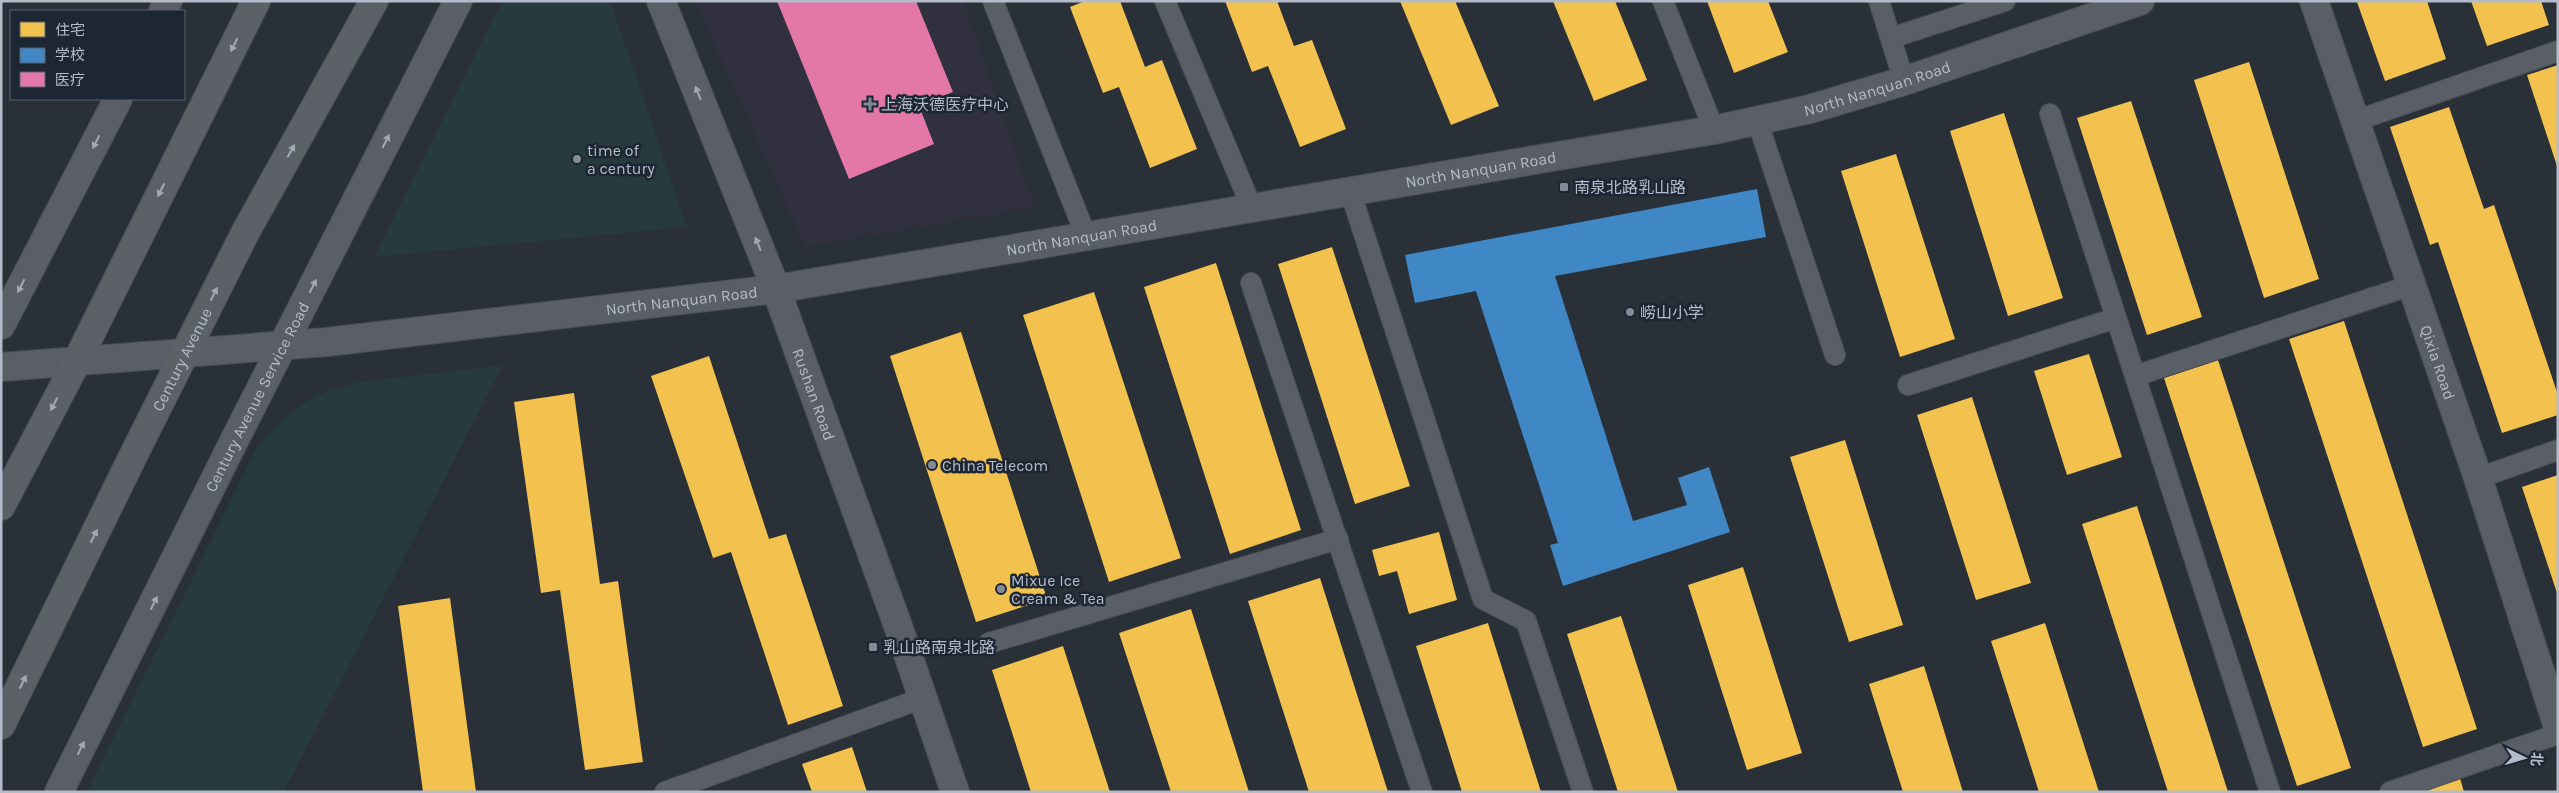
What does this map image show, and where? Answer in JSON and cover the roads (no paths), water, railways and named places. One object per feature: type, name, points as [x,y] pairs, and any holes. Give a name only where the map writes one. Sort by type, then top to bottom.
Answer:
[{"type":"main road","points":[[1,506],[77,361],[256,1]]},
{"type":"main road","name":"Century Avenue","points":[[1,725],[184,353],[245,234],[374,1]]},
{"type":"street","name":"Century Avenue Service Road","points":[[59,792],[458,1]]},
{"type":"street","name":"Rushan Road","points":[[661,1],[776,290],[955,792]]},
{"type":"street","name":"North Nanquan Road","points":[[1,367],[283,345],[776,290],[1714,130],[1810,109],[1904,81],[2140,1]]},
{"type":"street","name":"Qixia Road","points":[[2314,1],[2478,478],[2558,727]]},
{"type":"street","points":[[1,325],[117,100]]},
{"type":"lane","points":[[993,1],[1086,236]]},
{"type":"lane","points":[[1165,1],[1252,208]]},
{"type":"lane","points":[[1663,1],[1714,130]]},
{"type":"lane","points":[[1880,1],[1904,81]]},
{"type":"lane","points":[[1891,38],[2005,1]]},
{"type":"lane","points":[[2356,121],[2558,51]]},
{"type":"lane","points":[[2050,114],[2270,792]]},
{"type":"lane","points":[[1757,120],[1835,355]]},
{"type":"lane","points":[[1350,191],[1483,599],[1526,621],[1583,792]]},
{"type":"lane","points":[[1251,283],[1422,792]]},
{"type":"lane","points":[[2135,376],[2412,285]]},
{"type":"lane","points":[[1908,385],[2116,318]]},
{"type":"lane","points":[[2478,478],[2558,450]]},
{"type":"lane","points":[[989,643],[1338,539]]},
{"type":"lane","points":[[665,792],[923,698]]},
{"type":"lane","points":[[2390,792],[2558,734]]},
{"type":"place","name":"上海沃德医疗中心","points":[[870,104]]},
{"type":"place","name":"time of a century","points":[[577,159]]},
{"type":"place","name":"南泉北路乳山路","points":[[1564,187]]},
{"type":"place","name":"崂山小学","points":[[1630,312]]},
{"type":"place","name":"China Telecom","points":[[932,465]]},
{"type":"place","name":"Mixue Ice Cream & Tea","points":[[1001,589]]},
{"type":"place","name":"乳山路南泉北路","points":[[873,647]]}]
